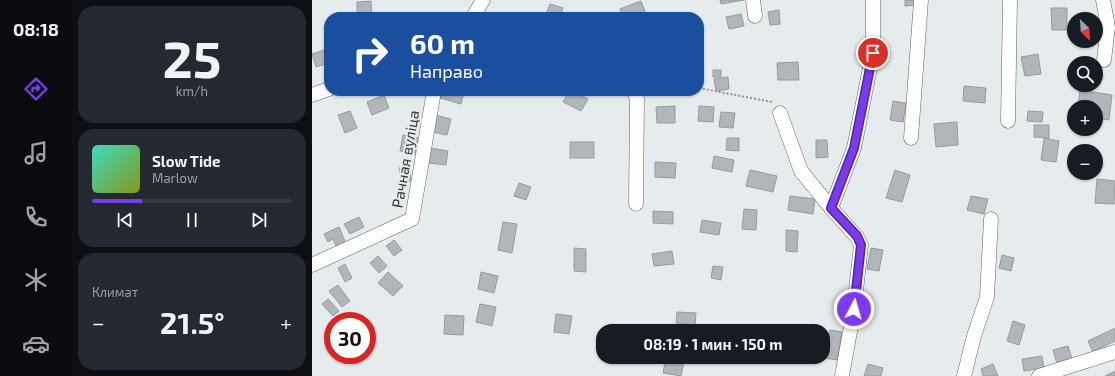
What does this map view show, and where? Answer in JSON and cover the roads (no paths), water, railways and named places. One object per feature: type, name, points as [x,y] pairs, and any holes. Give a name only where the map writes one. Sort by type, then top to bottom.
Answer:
[{"type":"street","points":[[476,12],[484,0]]},
{"type":"street","points":[[753,0],[756,16]]},
{"type":"street","points":[[831,208],[854,148],[873,53],[873,0]]},
{"type":"street","points":[[911,138],[921,0]]},
{"type":"street","points":[[1008,122],[1010,0]]},
{"type":"street","points":[[1103,0],[1108,27],[1104,60]]},
{"type":"street","points":[[312,95],[324,91]]},
{"type":"street","name":"Рачная вуліца","points":[[312,265],[412,219],[433,96]]},
{"type":"street","points":[[636,96],[636,204]]},
{"type":"street","points":[[780,113],[801,171],[831,208],[857,236],[861,245],[854,309],[842,376]]},
{"type":"street","points":[[964,376],[974,336],[987,297],[991,219]]},
{"type":"street","points":[[1039,376],[1115,352]]}]
